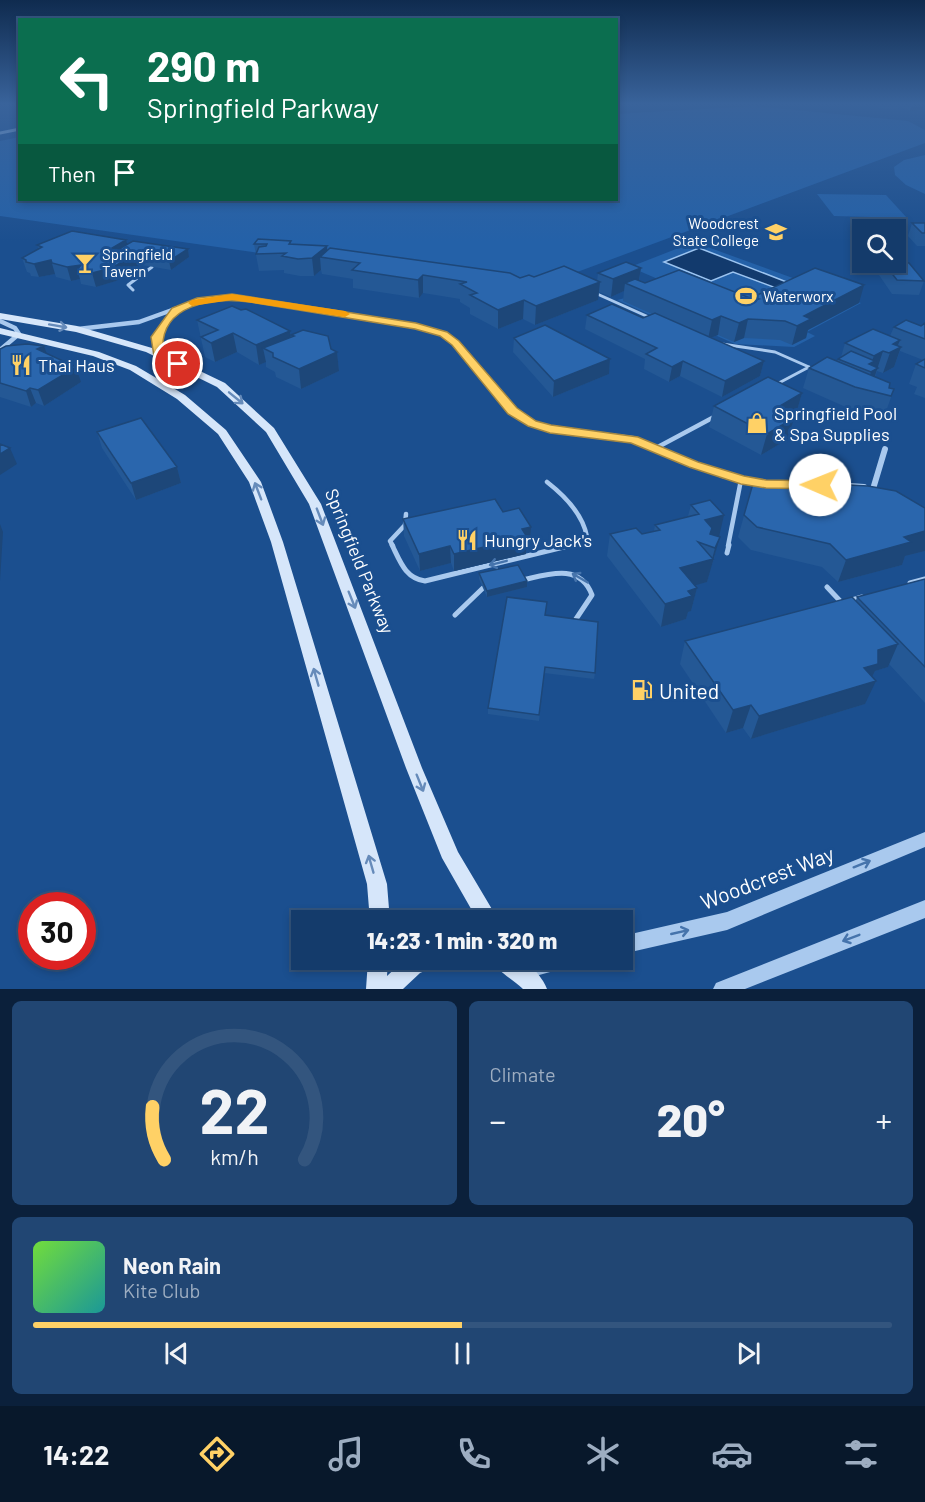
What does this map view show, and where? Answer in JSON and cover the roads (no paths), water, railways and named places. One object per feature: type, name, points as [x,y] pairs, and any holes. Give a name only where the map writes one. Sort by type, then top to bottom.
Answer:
[{"type":"main road","name":"Springfield Parkway","points":[[0,316],[77,329],[119,340],[158,354],[220,385],[244,404],[270,430],[315,504],[414,768],[451,858],[482,910]]},
{"type":"main road","points":[[0,331],[96,354],[133,368],[180,397],[222,432],[255,482],[277,542],[377,884],[380,910]]},
{"type":"main road","points":[[376,989],[377,970]]},
{"type":"main road","points":[[388,989],[409,970]]},
{"type":"main road","points":[[517,970],[537,989]]},
{"type":"street","points":[[77,329],[139,322],[197,301],[232,297],[428,329],[444,334],[455,343],[513,411],[532,423],[550,429],[634,439],[693,465],[741,480],[766,484]]},
{"type":"street","points":[[158,354],[156,337],[176,310]]},
{"type":"street","points":[[0,321],[15,328],[19,334],[0,350]]},
{"type":"street","points":[[34,344],[49,341]]},
{"type":"street","points":[[0,350],[11,348]]},
{"type":"street","points":[[873,489],[885,448]]},
{"type":"street","points":[[827,485],[854,485],[884,493]]},
{"type":"street","name":"Woodcrest Way","points":[[633,942],[727,921],[925,839]]},
{"type":"street","points":[[722,989],[925,909]]},
{"type":"lane","points":[[133,290],[128,285],[152,267]]},
{"type":"lane","points":[[590,290],[661,322]]},
{"type":"lane","points":[[716,343],[775,352],[809,367],[769,388]]},
{"type":"lane","points":[[656,448],[718,415]]},
{"type":"lane","points":[[727,553],[741,480]]},
{"type":"lane","points":[[406,514],[405,525],[390,541],[408,576],[415,581],[425,581],[579,543],[587,537],[587,529],[561,493],[547,482]]},
{"type":"lane","points":[[523,580],[568,572],[581,577],[590,585],[592,595],[573,625]]},
{"type":"lane","points":[[904,585],[925,579]]},
{"type":"lane","points":[[827,587],[842,603],[873,594]]},
{"type":"lane","points":[[455,615],[483,588]]},
{"type":"place","name":"Woodcrest State College","points":[[776,232]]},
{"type":"place","name":"Springfield Tavern","points":[[85,263]]},
{"type":"place","name":"Waterworx","points":[[746,296]]},
{"type":"place","name":"Thai Haus","points":[[21,365]]},
{"type":"place","name":"Springfield Pool & Spa Supplies","points":[[757,423]]},
{"type":"place","name":"Hungry Jack's","points":[[467,540]]},
{"type":"place","name":"United","points":[[642,690]]}]
